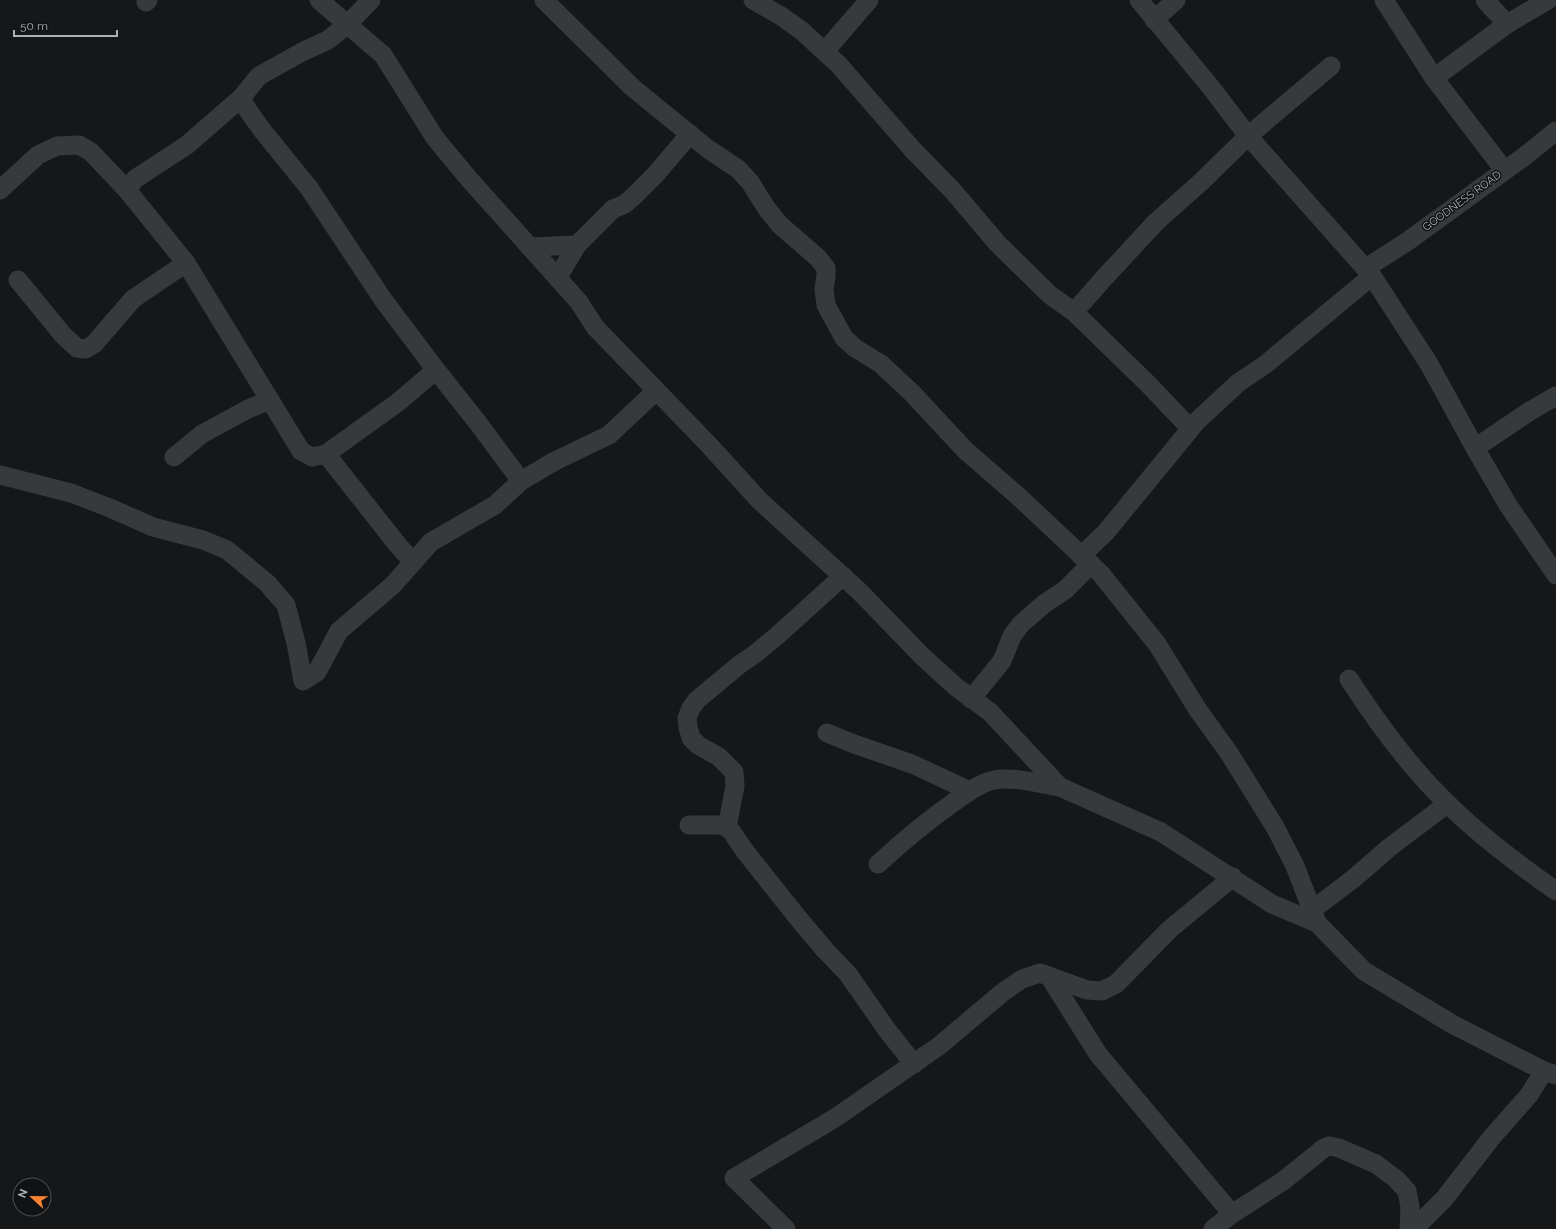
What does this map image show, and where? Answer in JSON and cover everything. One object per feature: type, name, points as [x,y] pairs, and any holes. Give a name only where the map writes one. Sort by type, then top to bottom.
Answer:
[{"type":"street","points":[[318,0],[383,55],[435,138],[469,179],[558,277],[579,302],[595,327],[708,444],[760,501],[860,592],[923,657],[956,688],[990,712],[1060,787]]},
{"type":"street","points":[[127,190],[135,179],[187,145],[241,98],[259,76],[302,52],[328,40],[348,24],[372,0]]},
{"type":"street","points":[[544,0],[633,88],[708,149],[738,169],[750,182],[767,208],[780,224],[818,258],[826,268],[824,289],[826,306],[844,338],[855,348],[881,364],[913,394],[965,450],[1018,496],[1101,574],[1157,644],[1198,710],[1229,753],[1275,827],[1295,866],[1314,916],[1364,971],[1452,1024],[1550,1073],[1488,1142],[1444,1199],[1414,1229]]},
{"type":"street","points":[[753,0],[781,16],[825,51],[913,150],[953,191],[997,243],[1050,295],[1074,312],[1148,384],[1190,428]]},
{"type":"street","points":[[825,51],[869,0]]},
{"type":"street","points":[[1139,0],[1213,90],[1248,136],[1369,272],[1429,364],[1508,505],[1556,574]]},
{"type":"street","points":[[1154,20],[1176,0]]},
{"type":"street","points":[[1384,0],[1434,78],[1504,170]]},
{"type":"street","points":[[1485,0],[1507,24]]},
{"type":"street","points":[[1434,78],[1507,24],[1548,0]]},
{"type":"street","points":[[1074,312],[1156,222],[1201,182],[1248,136],[1331,66]]},
{"type":"street","points":[[241,98],[262,130],[309,188],[384,301],[521,481]]},
{"type":"street","name":"GOODNESS ROAD","points":[[972,699],[1002,661],[1012,636],[1021,624],[1044,604],[1064,590],[1106,532],[1190,428],[1238,383],[1266,364],[1369,272],[1408,240],[1556,131]]},
{"type":"street","points":[[558,277],[577,245],[613,209],[625,204],[635,195],[655,175],[690,134]]},
{"type":"street","points":[[0,190],[38,155],[57,146],[79,145],[92,152],[127,190],[186,263],[301,451],[312,457],[326,454],[397,403],[436,370]]},
{"type":"street","points":[[530,247],[577,245]]},
{"type":"street","points":[[18,280],[64,335],[77,348],[86,349],[94,344],[133,299],[186,263]]},
{"type":"street","points":[[0,475],[71,493],[153,527],[203,540],[227,550],[267,583],[286,605],[296,643],[303,681],[317,672],[339,631],[393,585],[412,561],[431,542],[495,506],[521,481],[555,461],[610,435],[656,391]]},
{"type":"street","points":[[1475,448],[1530,411],[1556,396]]},
{"type":"street","points":[[174,457],[202,434],[248,409],[270,400]]},
{"type":"street","points":[[326,454],[412,561]]},
{"type":"street","points":[[727,827],[735,786],[734,772],[719,757],[698,745],[692,738],[688,723],[691,708],[698,700],[739,665],[778,635],[843,576]]},
{"type":"street","points":[[1349,679],[1375,720],[1414,768],[1447,804],[1476,830],[1532,874],[1556,890]]},
{"type":"street","points":[[827,733],[912,764],[970,791]]},
{"type":"street","points":[[878,864],[908,838],[970,791],[993,780],[1007,779],[1060,787],[1161,832],[1233,877],[1272,904],[1314,916]]},
{"type":"street","points":[[1314,916],[1390,846],[1447,804]]},
{"type":"street","points":[[689,825],[705,824],[727,827],[798,918],[848,974],[887,1030],[914,1064]]},
{"type":"street","points":[[786,1229],[734,1178],[835,1118],[914,1064],[939,1046],[1003,992],[1022,979],[1040,973],[1087,990],[1102,991],[1116,984],[1170,929],[1233,877]]},
{"type":"street","points":[[1049,976],[1098,1054],[1232,1214]]},
{"type":"street","points":[[1214,1229],[1232,1214],[1283,1181],[1324,1148],[1329,1146],[1339,1148],[1376,1164],[1396,1179],[1407,1190],[1410,1207],[1409,1229]]}]
